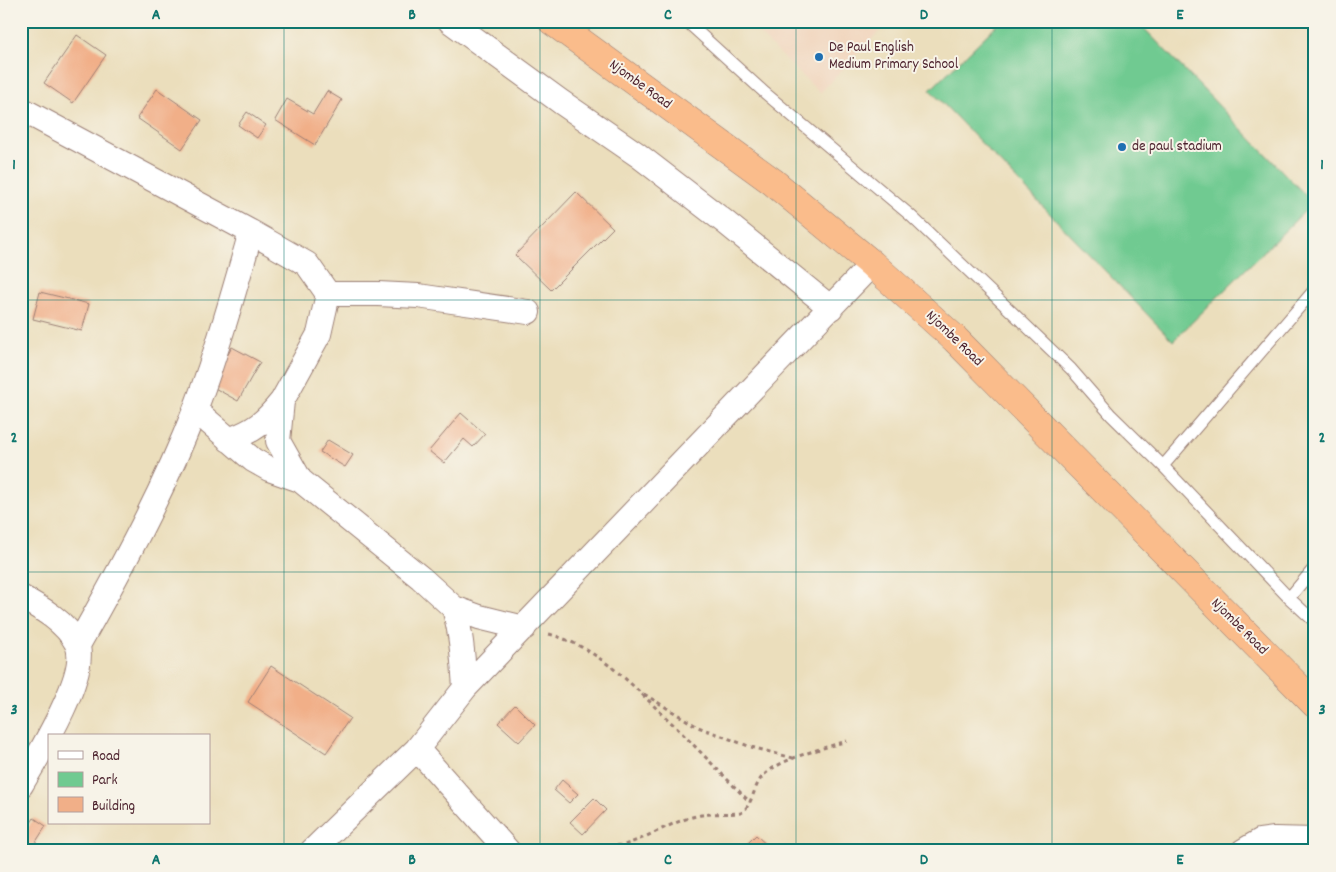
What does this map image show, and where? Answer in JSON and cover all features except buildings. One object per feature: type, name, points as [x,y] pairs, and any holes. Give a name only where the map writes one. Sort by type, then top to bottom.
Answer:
[{"type":"highway","name":"Njombe Road","points":[[564,24],[773,182],[872,264],[955,339],[1315,704]]},
{"type":"street","points":[[450,21],[554,97],[638,155],[725,222],[831,308]]},
{"type":"street","points":[[21,109],[307,264],[328,294],[319,334],[282,401],[268,418],[251,431],[229,440]]},
{"type":"street","points":[[49,734],[68,699],[78,668],[78,645],[124,563],[194,410],[227,317],[251,232]]},
{"type":"street","points":[[312,851],[417,749],[465,688],[872,264]]},
{"type":"street","points":[[328,294],[418,296],[528,312]]},
{"type":"street","points":[[282,401],[278,440],[300,480]]},
{"type":"street","points":[[194,410],[253,460],[269,469],[300,480],[421,578],[454,608],[479,618],[524,628]]},
{"type":"street","points":[[21,597],[44,610],[68,631],[78,645]]},
{"type":"street","points":[[454,608],[462,642],[465,688]]},
{"type":"street","points":[[21,785],[48,736]]},
{"type":"street","points":[[417,749],[508,851]]},
{"type":"street","points":[[1243,851],[1260,841],[1275,839],[1315,840]]},
{"type":"lane","points":[[686,21],[765,93],[910,215],[1071,369],[1111,415],[1163,466],[1289,598],[1315,622]]},
{"type":"lane","points":[[1163,466],[1315,290]]},
{"type":"lane","points":[[1289,598],[1315,567]]},
{"type":"path","points":[[524,628],[558,636],[584,649],[611,667],[639,691],[750,802]]},
{"type":"path","points":[[639,691],[698,727],[751,747],[794,758]]},
{"type":"path","points":[[526,851],[624,845],[700,815],[741,813],[746,809],[758,782],[765,774],[794,758],[847,741]]},
{"type":"shaded area","name":"De Paul English Medium Primary School","points":[[746,21],[889,21],[820,93]]},
{"type":"green space","name":"de paul stadium","points":[[1001,21],[1137,21],[1313,203],[1173,341],[930,90]]},
{"type":"place","name":"De Paul English Medium Primary School","points":[[819,57]]},
{"type":"place","name":"de paul stadium","points":[[1122,147]]}]
